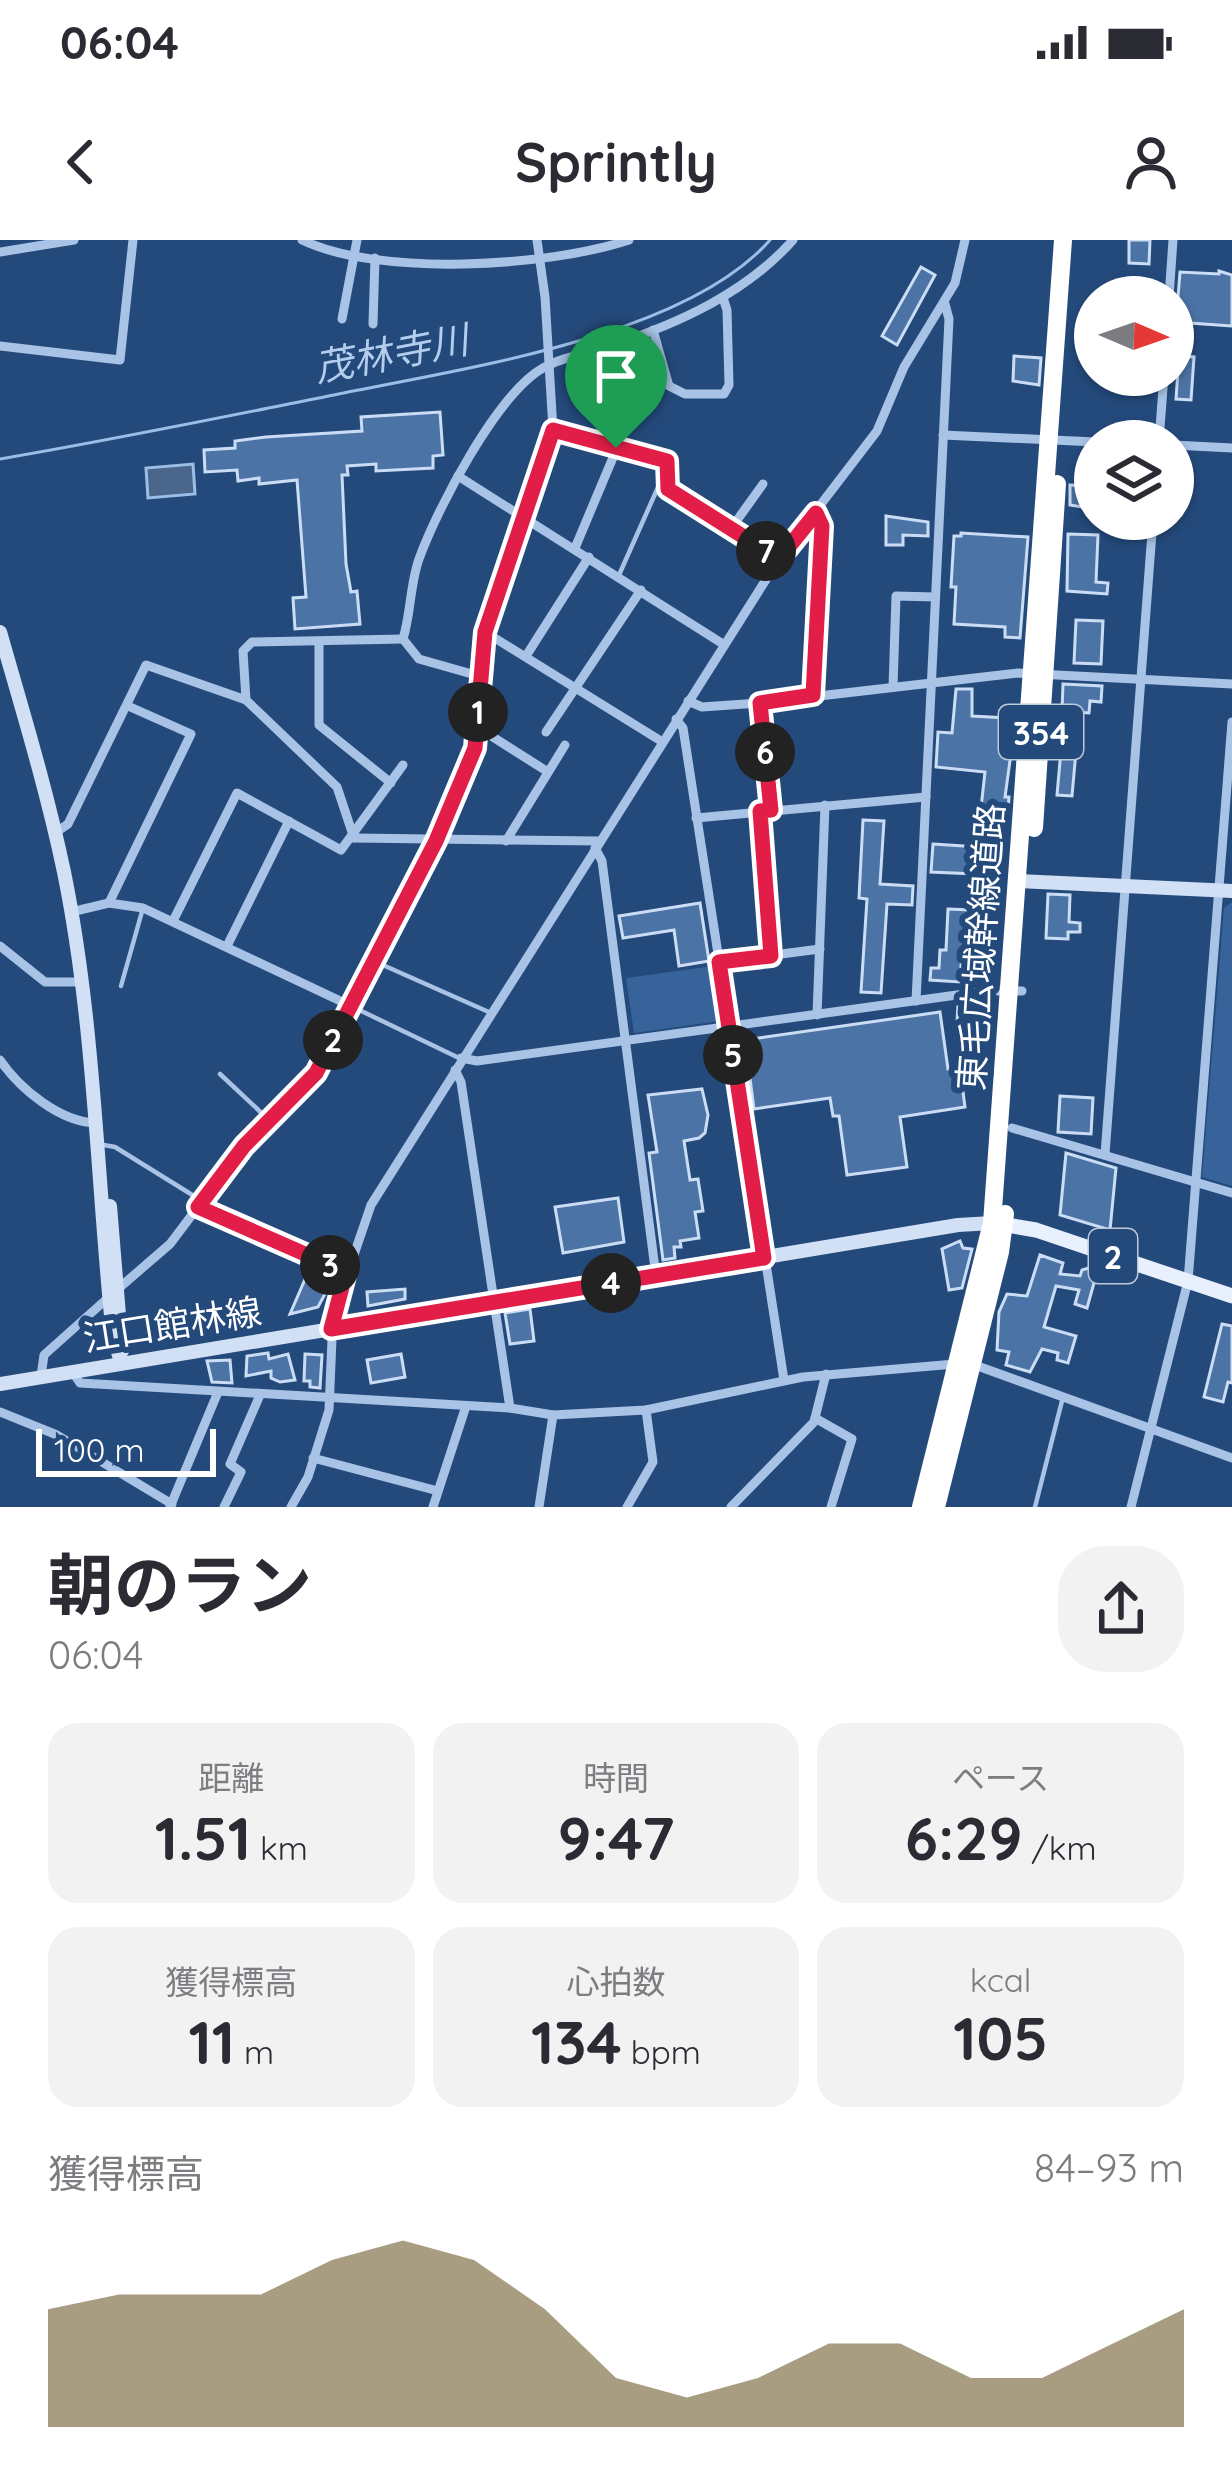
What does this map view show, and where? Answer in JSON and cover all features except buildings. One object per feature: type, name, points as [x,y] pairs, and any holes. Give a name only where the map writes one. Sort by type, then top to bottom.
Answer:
[{"type":"highway","name":"東毛広域幹線道路","points":[[999,1223],[1039,674],[1063,240]]},
{"type":"highway","name":"東毛広域幹線道路","points":[[1054,441],[1074,240]]},
{"type":"highway","name":"東毛広域幹線道路","points":[[936,1507],[999,1223],[1012,1128],[1016,990]]},
{"type":"highway","name":"東毛広域幹線道路","points":[[921,1507],[966,1365]]},
{"type":"main road","points":[[0,632],[55,833],[71,912],[102,1185],[110,1205],[121,1362]]},
{"type":"main road","points":[[1024,881],[1226,891]]},
{"type":"main road","name":"江口館林線","points":[[0,1384],[958,1225],[999,1223]]},
{"type":"main road","name":"2","points":[[999,1223],[1036,1230],[1232,1296]]},
{"type":"street","points":[[0,252],[74,240]]},
{"type":"street","points":[[0,346],[120,360],[133,240]]},
{"type":"street","points":[[302,240],[353,258],[464,263],[540,260],[629,240]]},
{"type":"street","points":[[342,319],[357,240]]},
{"type":"street","points":[[41,1376],[44,1355],[156,1258],[268,1119],[316,1073],[436,841],[467,770],[478,727],[485,632],[553,430],[537,240]]},
{"type":"street","points":[[479,676],[418,659],[403,639],[418,561],[458,476],[523,385],[546,362],[653,330],[723,298],[793,240]]},
{"type":"street","points":[[291,1507],[332,1399],[331,1329],[370,1204],[779,559],[877,431],[904,367],[959,274],[965,240]]},
{"type":"street","points":[[1170,276],[1173,240]]},
{"type":"street","points":[[373,325],[375,258]]},
{"type":"street","points":[[653,330],[669,386],[685,394],[724,394],[729,385],[723,298]]},
{"type":"street","points":[[916,1001],[949,319],[945,304]]},
{"type":"street","points":[[553,430],[667,461],[668,489],[779,559]]},
{"type":"street","points":[[943,435],[1074,441]]},
{"type":"street","points":[[1194,446],[1232,448]]},
{"type":"street","points":[[575,548],[616,448]]},
{"type":"street","points":[[458,476],[724,644]]},
{"type":"street","points":[[730,530],[763,484]]},
{"type":"street","points":[[813,695],[822,526],[816,513]]},
{"type":"street","points":[[1105,1154],[1152,540]]},
{"type":"street","points":[[526,656],[590,557]]},
{"type":"street","points":[[546,732],[641,590]]},
{"type":"street","points":[[892,687],[896,596],[935,597]]},
{"type":"street","points":[[485,632],[662,741]]},
{"type":"street","points":[[246,700],[243,651],[252,642],[403,639]]},
{"type":"street","points":[[319,642],[319,725],[391,783]]},
{"type":"street","points":[[55,833],[68,824],[146,665],[246,700],[337,787],[354,838]]},
{"type":"street","points":[[688,701],[702,707],[760,703],[1039,674],[1232,684]]},
{"type":"street","points":[[760,703],[771,956]]},
{"type":"street","points":[[109,903],[191,734],[128,706]]},
{"type":"street","points":[[676,718],[683,728],[784,1380]]},
{"type":"street","points":[[1131,1507],[1188,1281],[1226,891],[1232,722]]},
{"type":"street","points":[[478,727],[548,772]]},
{"type":"street","points":[[506,841],[566,745]]},
{"type":"street","points":[[172,921],[236,793],[341,850],[403,765]]},
{"type":"street","points":[[696,818],[926,797]]},
{"type":"street","points":[[817,1015],[825,805]]},
{"type":"street","points":[[226,946],[289,821]]},
{"type":"street","points":[[354,838],[597,845]]},
{"type":"street","points":[[597,845],[656,1276]]},
{"type":"street","points":[[71,912],[109,903],[143,908],[351,1006]]},
{"type":"street","points":[[0,946],[45,982],[80,982]]},
{"type":"street","points":[[719,962],[820,949]]},
{"type":"street","points":[[461,1058],[477,1061],[1016,990]]},
{"type":"street","points":[[0,1060],[42,1101],[77,1120],[96,1123]]},
{"type":"street","points":[[454,1070],[461,1082],[510,1408]]},
{"type":"street","points":[[1012,1128],[1232,1193]]},
{"type":"street","points":[[200,1204],[346,1272]]},
{"type":"street","points":[[72,1370],[80,1383],[510,1408],[553,1415],[646,1410],[784,1380],[944,1363],[966,1365],[1063,1397],[1232,1459]]},
{"type":"street","points":[[731,1507],[815,1418],[826,1374]]},
{"type":"street","points":[[0,1412],[57,1435],[171,1505],[218,1392]]},
{"type":"street","points":[[224,1507],[241,1472],[230,1464],[260,1395]]},
{"type":"street","points":[[433,1507],[466,1406]]},
{"type":"street","points":[[627,1507],[653,1462],[646,1410]]},
{"type":"street","points":[[539,1507],[553,1415]]},
{"type":"street","points":[[815,1418],[852,1439],[831,1507]]},
{"type":"street","points":[[313,1458],[438,1491]]},
{"type":"lane","points":[[619,574],[659,484],[668,489]]},
{"type":"lane","points":[[121,986],[143,908]]},
{"type":"lane","points":[[374,962],[491,1013]]},
{"type":"lane","points":[[351,1006],[461,1058]]},
{"type":"lane","points":[[220,1074],[268,1119]]},
{"type":"lane","points":[[98,1144],[115,1147],[200,1204]]},
{"type":"lane","points":[[1035,1507],[1063,1397]]},
{"type":"shaded area","points":[[193,464],[195,494],[148,498],[146,468]]},
{"type":"shaded area","points":[[1232,902],[1232,1186],[1202,1177],[1224,908]]},
{"type":"shaded area","points":[[713,966],[720,1021],[634,1033],[626,978]]},
{"type":"waterway","name":"茂林寺川","points":[[0,459],[443,374],[567,344],[683,302],[732,274],[770,240]]},
{"type":"route","points":[[553,430],[616,448],[667,461],[668,489],[779,559],[816,513],[822,526],[813,695],[760,703],[771,810],[760,811],[771,956],[719,962],[764,1258],[331,1329],[346,1272],[198,1207],[244,1146],[316,1073],[436,841],[475,748],[485,632],[553,430]]}]
